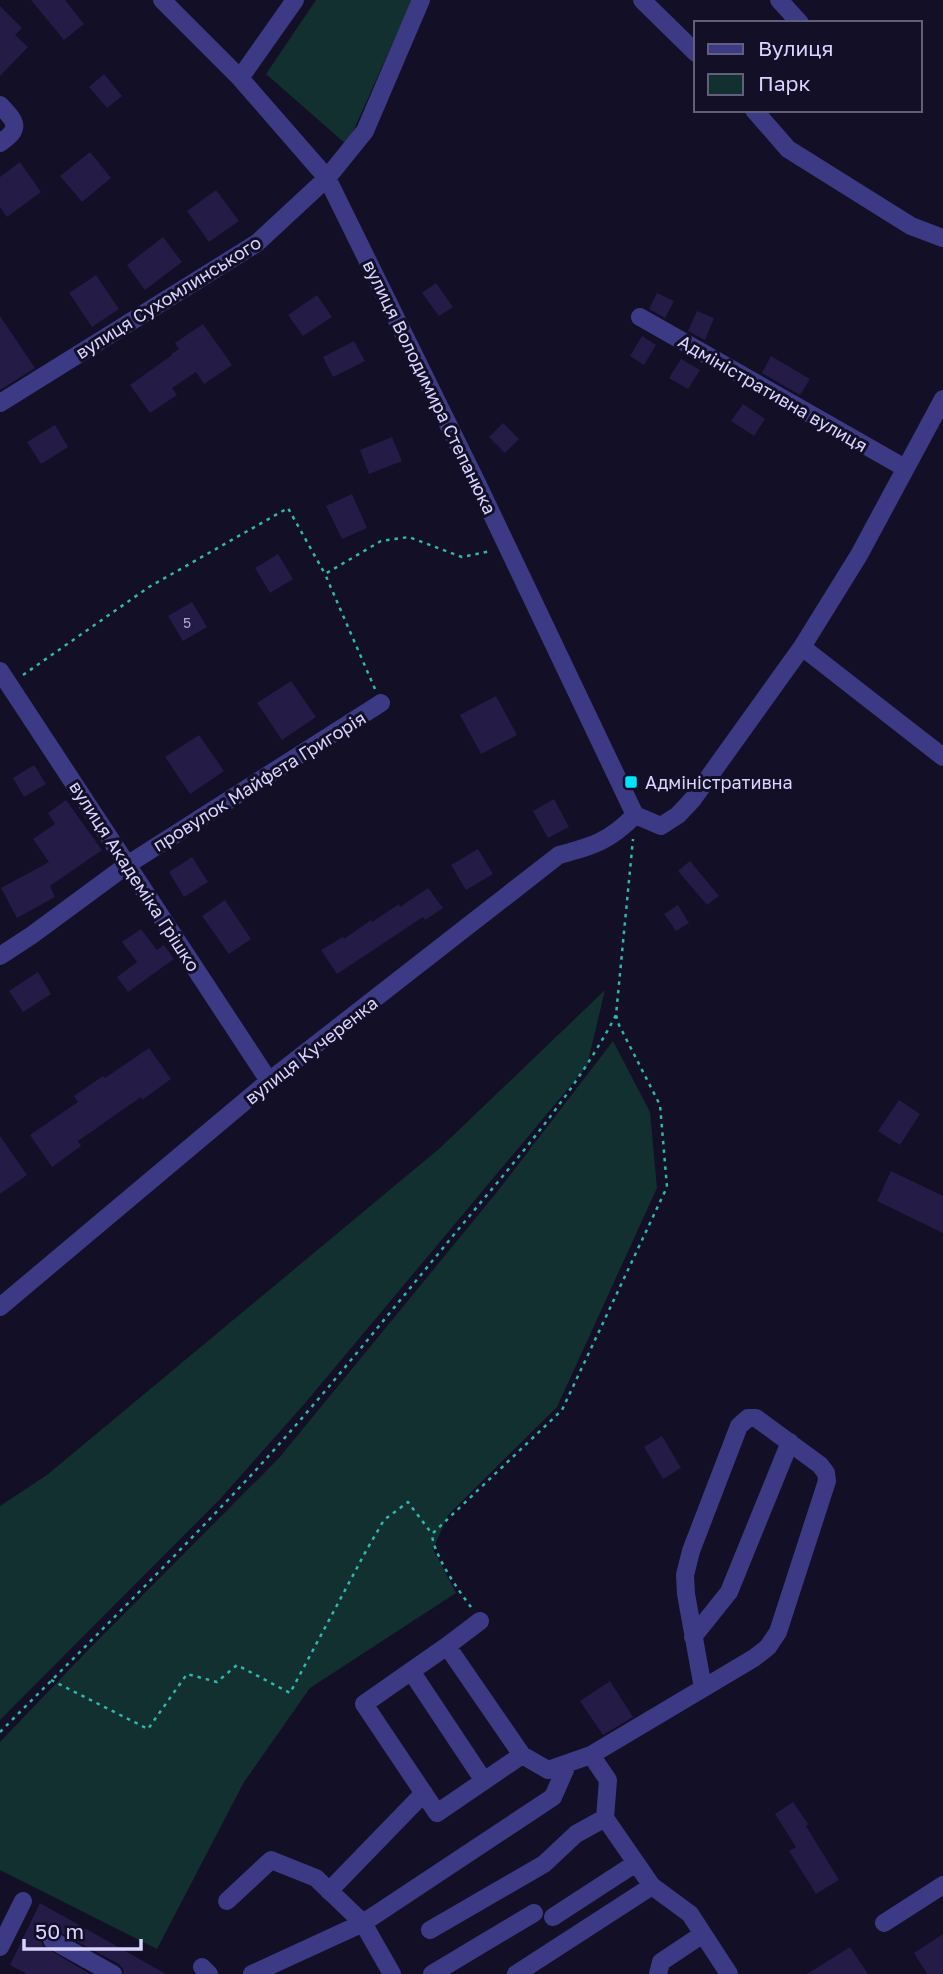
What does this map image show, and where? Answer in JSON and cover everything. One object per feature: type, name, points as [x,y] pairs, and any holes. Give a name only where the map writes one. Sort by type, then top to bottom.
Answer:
[{"type":"street","name":"вулиця Володимира Степанюка","points":[[162,0],[240,78],[327,178],[508,547],[635,815]]},
{"type":"street","points":[[240,78],[295,0]]},
{"type":"street","name":"вулиця Сухомлинського","points":[[0,403],[257,243],[327,178],[365,131],[421,0]]},
{"type":"street","points":[[642,0],[694,51]]},
{"type":"street","points":[[779,0],[798,21]]},
{"type":"street","points":[[0,105],[14,124],[14,132],[6,139]]},
{"type":"street","points":[[756,112],[788,149],[911,226],[943,238]]},
{"type":"street","name":"Адміністративна вулиця","points":[[640,317],[905,468]]},
{"type":"street","points":[[635,815],[661,826],[678,815],[692,799],[802,647],[859,555],[943,399]]},
{"type":"street","points":[[802,647],[943,757]]},
{"type":"street","name":"вулиця Академіка Грішко","points":[[3,682],[270,1081]]},
{"type":"street","name":"провулок Майфета Григорія","points":[[0,956],[127,865],[381,703]]},
{"type":"street","name":"вулиця Кучеренка","points":[[0,1307],[270,1081],[559,855],[597,845],[622,829],[635,815]]},
{"type":"street","points":[[447,1646],[522,1755],[548,1770],[591,1755],[703,1688],[768,1647],[778,1632],[827,1481],[826,1473],[820,1465],[756,1418],[748,1418],[739,1426],[691,1551],[685,1575],[685,1594],[703,1688]]},
{"type":"street","points":[[693,1637],[729,1592],[790,1443]]},
{"type":"street","points":[[480,1621],[364,1704],[437,1813],[522,1755]]},
{"type":"street","points":[[411,1671],[484,1781]]},
{"type":"street","points":[[591,1755],[608,1780],[605,1818],[652,1886],[690,1914],[729,1974]]},
{"type":"street","points":[[253,1974],[363,1923],[553,1797],[568,1763]]},
{"type":"street","points":[[329,1891],[424,1793]]},
{"type":"street","points":[[430,1930],[544,1864],[576,1834],[605,1818]]},
{"type":"street","points":[[227,1902],[271,1860],[316,1878],[363,1923],[387,1972]]},
{"type":"street","points":[[553,1917],[636,1863]]},
{"type":"street","points":[[884,1923],[943,1885]]},
{"type":"street","points":[[516,1974],[652,1886]]},
{"type":"street","points":[[0,1947],[23,1901]]},
{"type":"street","points":[[432,1974],[534,1913]]},
{"type":"street","points":[[658,1974],[661,1962],[703,1934]]},
{"type":"street","points":[[52,1940],[113,1974]]},
{"type":"path","points":[[3,682],[149,587],[288,508],[325,574],[381,703]]},
{"type":"path","points":[[325,574],[381,541],[409,537],[462,557],[508,547]]},
{"type":"path","points":[[432,1534],[562,1410],[667,1187],[660,1105],[616,1015],[635,815]]},
{"type":"path","points":[[0,1732],[256,1469],[343,1368],[560,1106],[616,1015]]},
{"type":"path","points":[[51,1680],[148,1729],[187,1674],[217,1682],[237,1665],[290,1693],[384,1520],[408,1502],[432,1534],[433,1542],[456,1587],[480,1621]]},
{"type":"green space","points":[[316,0],[412,0],[347,145],[266,74]]},
{"type":"green space","points":[[605,990],[587,1066],[306,1402],[221,1498],[0,1720],[0,1506],[47,1475],[440,1148]]},
{"type":"green space","points":[[613,1041],[650,1112],[657,1188],[557,1407],[448,1515],[433,1549],[456,1593],[310,1688],[244,1782],[157,1949],[0,1870],[0,1742],[279,1458],[497,1192]]},
{"type":"building","points":[[31,0],[65,0],[84,24],[64,40]]},
{"type":"building","points":[[0,6],[22,28],[15,35],[28,47],[0,76]]},
{"type":"building","points":[[104,74],[122,96],[107,108],[89,87]]},
{"type":"building","points":[[90,152],[111,178],[82,202],[60,176]]},
{"type":"building","points":[[20,162],[41,192],[7,217],[0,207],[0,177]]},
{"type":"building","points":[[216,190],[239,221],[209,242],[187,211]]},
{"type":"building","points":[[163,237],[182,262],[145,290],[127,265]]},
{"type":"building","points":[[96,275],[119,309],[92,327],[69,293]]},
{"type":"building","points":[[436,283],[453,307],[439,316],[422,293]]},
{"type":"building","points":[[657,293],[674,301],[665,318],[649,309]]},
{"type":"building","points":[[317,295],[332,317],[303,336],[288,315]]},
{"type":"building","points":[[697,311],[714,318],[705,340],[688,331]]},
{"type":"building","points":[[0,316],[35,368],[0,390]]},
{"type":"building","points":[[203,324],[232,365],[204,384],[196,372],[172,388],[177,395],[150,413],[130,385],[172,355],[179,349],[175,343]]},
{"type":"building","points":[[642,336],[656,345],[644,365],[630,356]]},
{"type":"building","points":[[354,341],[365,361],[333,377],[323,357]]},
{"type":"building","points":[[771,356],[810,379],[800,395],[762,373]]},
{"type":"building","points":[[681,359],[700,370],[688,389],[669,378]]},
{"type":"building","points":[[743,404],[765,419],[754,436],[731,421]]},
{"type":"building","points":[[503,423],[519,439],[505,453],[489,437]]},
{"type":"building","points":[[55,425],[68,447],[41,464],[27,442]]},
{"type":"building","points":[[392,437],[402,461],[369,474],[360,450]]},
{"type":"building","points":[[352,494],[367,528],[342,539],[326,506]]},
{"type":"building","points":[[278,554],[293,579],[270,593],[255,568]]},
{"type":"building","points":[[192,602],[207,627],[183,641],[168,616]]},
{"type":"building","points":[[291,681],[316,717],[282,740],[257,703]]},
{"type":"building","points":[[496,696],[517,735],[481,754],[460,715]]},
{"type":"building","points":[[199,735],[224,771],[190,794],[165,757]]},
{"type":"building","points":[[34,765],[46,784],[24,797],[13,778]]},
{"type":"building","points":[[554,799],[569,827],[548,838],[533,811]]},
{"type":"building","points":[[66,800],[102,850],[50,886],[55,897],[17,918],[1,888],[49,862],[33,839],[55,824],[48,813]]},
{"type":"building","points":[[478,849],[493,874],[466,890],[451,865]]},
{"type":"building","points":[[192,857],[208,882],[184,897],[169,872]]},
{"type":"building","points":[[690,861],[719,896],[707,905],[678,871]]},
{"type":"building","points":[[428,888],[443,908],[425,920],[423,917],[337,974],[321,950],[343,937],[344,939],[399,904],[400,907]]},
{"type":"building","points":[[225,900],[251,939],[229,954],[202,916]]},
{"type":"building","points":[[678,905],[689,923],[676,931],[664,914]]},
{"type":"building","points":[[141,929],[157,950],[164,945],[174,959],[128,992],[117,977],[137,962],[122,942]]},
{"type":"building","points":[[38,972],[51,994],[23,1012],[9,991]]},
{"type":"building","points":[[149,1048],[171,1079],[78,1141],[81,1146],[52,1167],[30,1135],[78,1102],[74,1096]]},
{"type":"building","points":[[899,1100],[920,1114],[900,1145],[878,1131]]},
{"type":"building","points":[[0,1136],[27,1175],[0,1194]]},
{"type":"building","points":[[891,1171],[943,1196],[943,1233],[877,1201]]},
{"type":"building","points":[[662,1436],[681,1468],[663,1479],[644,1447]]},
{"type":"building","points":[[610,1681],[633,1717],[603,1735],[580,1701]]},
{"type":"building","points":[[793,1802],[839,1880],[816,1894],[789,1851],[796,1847],[775,1814]]},
{"type":"building","points":[[40,1903],[166,1974],[124,1974],[119,1964],[53,1929],[42,1935],[43,1946],[90,1974],[27,1974],[10,1965]]},
{"type":"building","points":[[943,1934],[943,1974],[927,1974],[914,1953]]},
{"type":"building","points":[[850,1947],[868,1974],[807,1974]]},
{"type":"place","name":"Адміністративна","points":[[631,782]]}]
